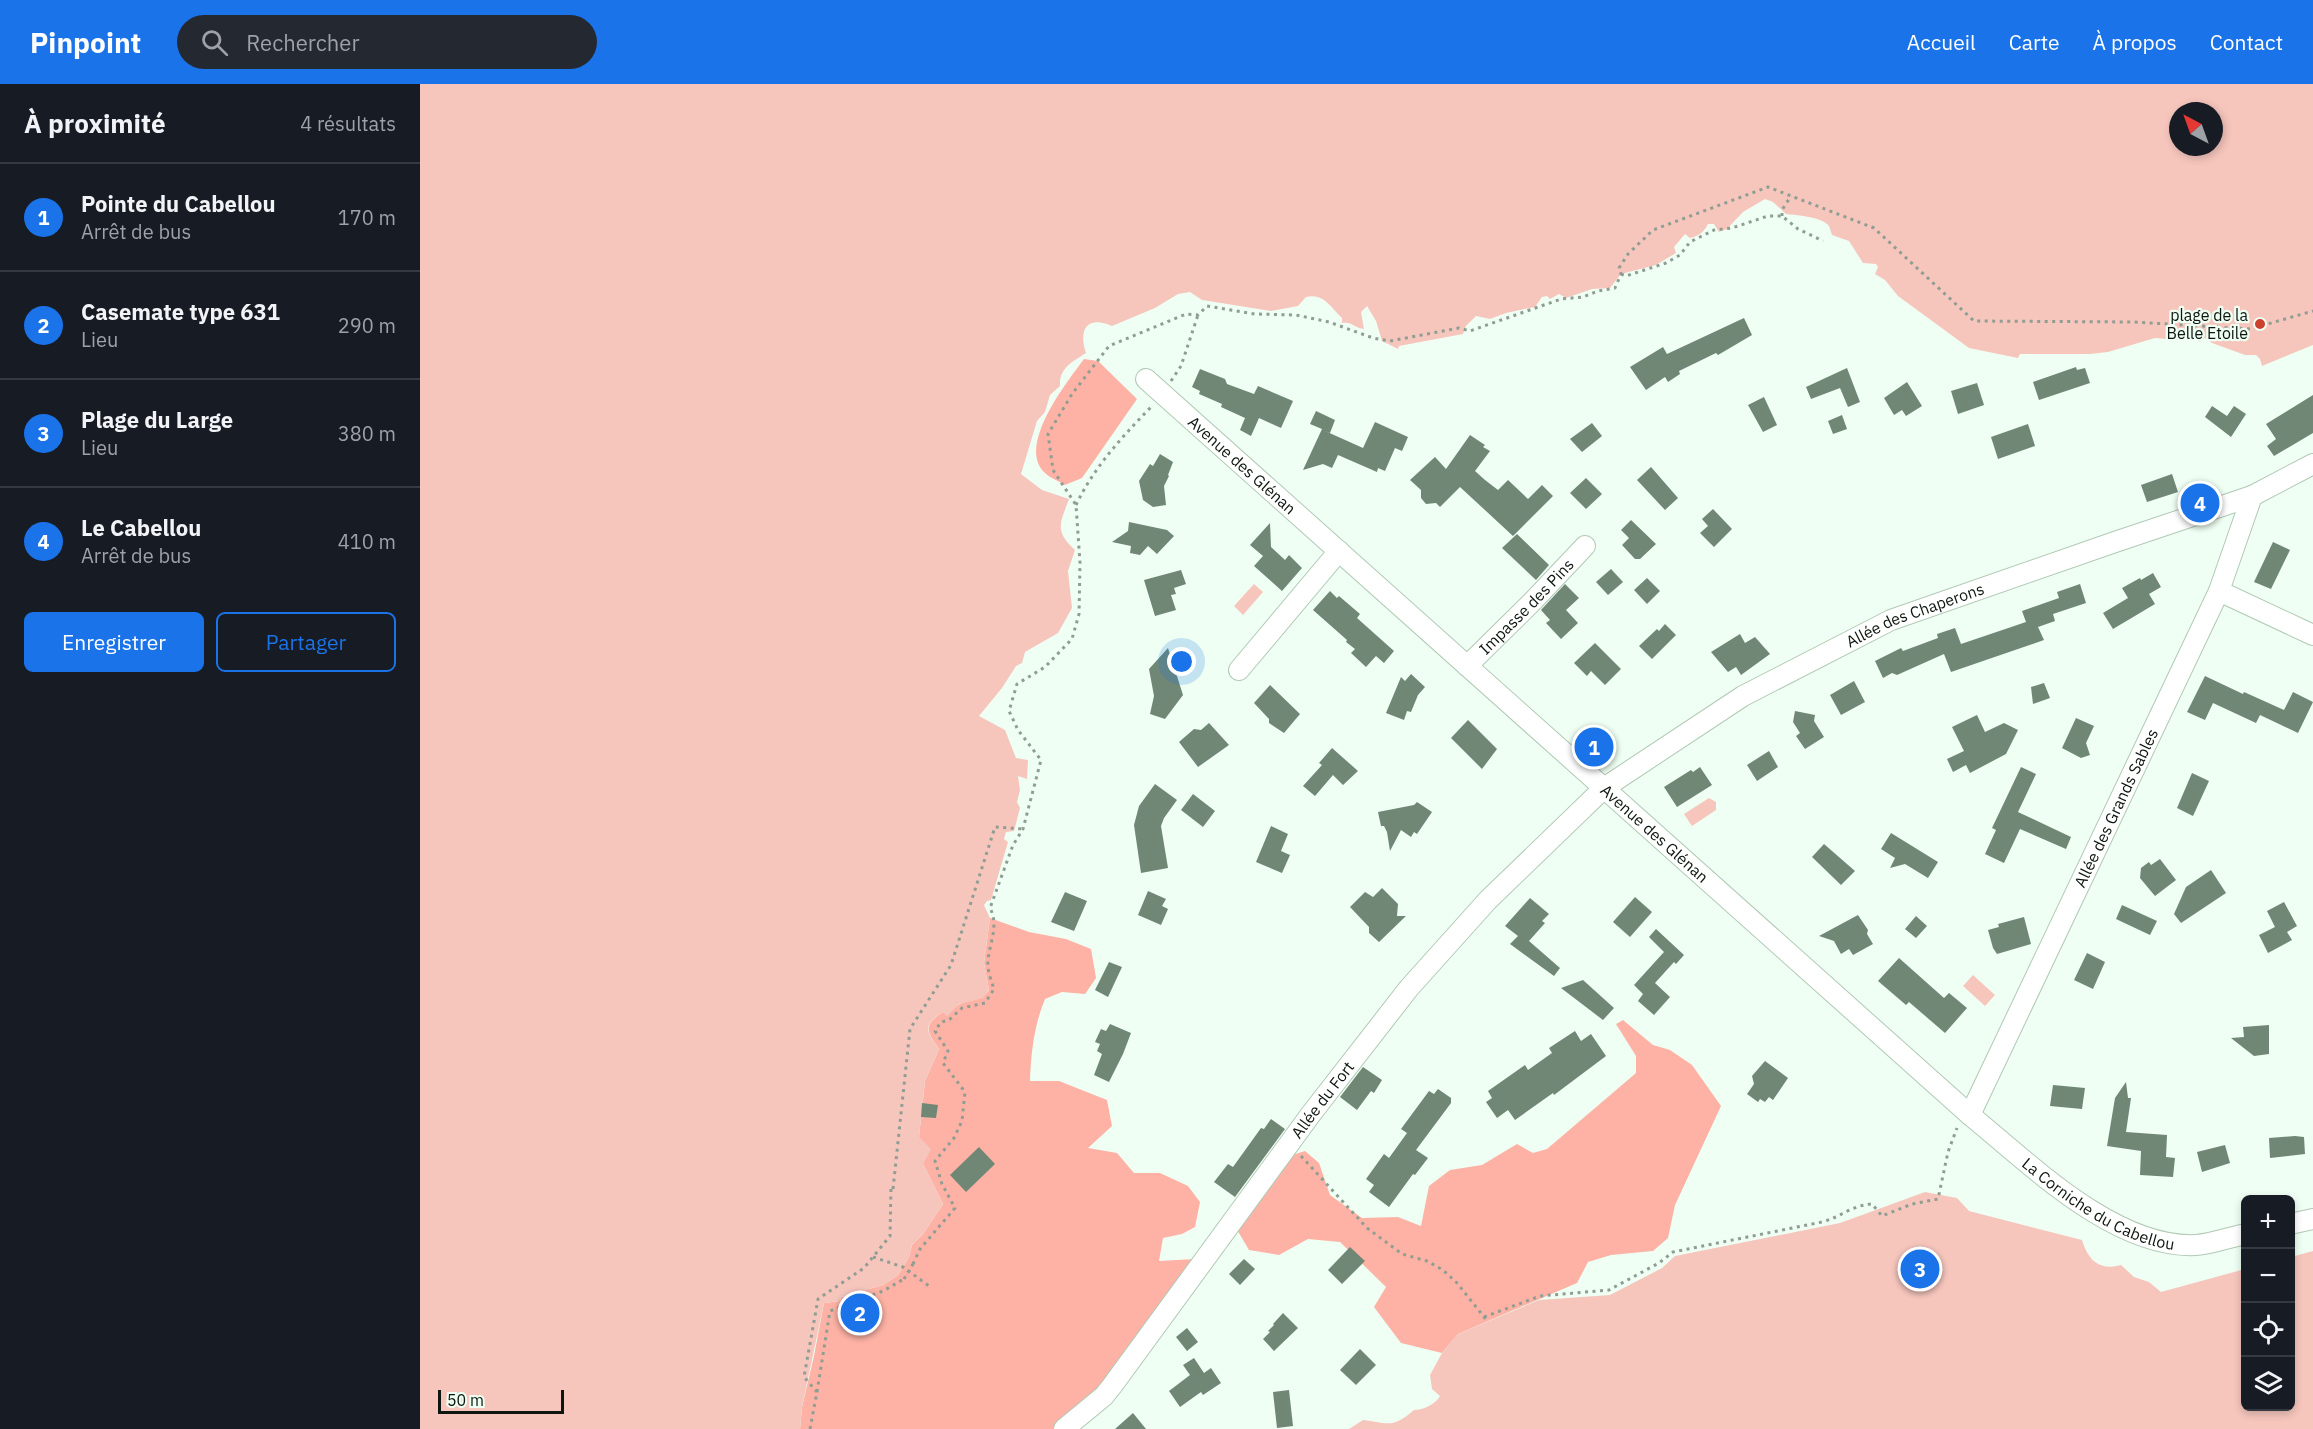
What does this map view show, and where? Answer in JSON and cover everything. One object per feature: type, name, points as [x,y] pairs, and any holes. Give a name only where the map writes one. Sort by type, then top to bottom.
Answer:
[{"type":"street","name":"Avenue des Glénan","points":[[1146,379],[1967,1112]]},
{"type":"street","name":"Allée des Chaperons","points":[[1604,788],[1743,696],[1891,620],[2252,496],[2313,464]]},
{"type":"street","name":"Allée des Grands Sables","points":[[1967,1112],[2219,591],[2252,496]]},
{"type":"street","name":"Impasse des Pins","points":[[1467,666],[1586,546]]},
{"type":"street","points":[[1239,670],[1339,551]]},
{"type":"street","points":[[2219,591],[2313,635]]},
{"type":"street","name":"Allée du Fort","points":[[1064,1429],[1098,1402],[1112,1386],[1289,1144],[1409,987],[1488,900],[1604,788]]},
{"type":"street","name":"La Corniche du Cabellou","points":[[1967,1112],[2086,1210],[2149,1240],[2196,1245],[2241,1235]]},
{"type":"street","points":[[2295,1223],[2313,1219]]},
{"type":"path","points":[[1076,505],[1086,484],[1122,436],[1163,393],[1181,366],[1198,315],[1207,306],[1255,315],[1296,315],[1329,322],[1373,338],[1390,341],[1459,328],[1470,331],[1561,299],[1583,297],[1615,288],[1621,274],[1619,268],[1628,254],[1653,230],[1768,187],[1874,228],[1974,321],[2134,322],[2250,329],[2313,311]]},
{"type":"path","points":[[1782,216],[1782,210],[1791,196]]},
{"type":"path","points":[[1621,274],[1626,276],[1666,262],[1680,255],[1690,242],[1714,230],[1744,225],[1754,219],[1768,216],[1782,216],[1798,229],[1823,241]]},
{"type":"path","points":[[810,1429],[830,1311],[883,1291],[904,1279],[920,1249],[955,1208],[942,1184],[935,1161],[954,1138],[962,1121],[965,1092],[944,1063],[948,1051],[935,1031],[941,1022],[949,1020],[962,1008],[985,1003],[994,989],[988,963],[994,926],[994,916],[990,908],[1013,844],[1023,828],[1041,760],[1018,730],[1009,711],[1017,684],[1045,667],[1072,639],[1079,614],[1080,562],[1076,505],[1053,470],[1048,434],[1072,394],[1109,346],[1186,314],[1198,315]]},
{"type":"path","points":[[817,1392],[804,1377],[818,1299],[864,1268],[890,1236],[892,1188],[910,1029],[951,965],[995,827],[1023,828]]},
{"type":"path","points":[[1485,1317],[1540,1296],[1609,1290],[1659,1263],[1673,1252],[1839,1218],[1851,1208],[1863,1205],[1872,1204],[1882,1216],[1906,1206],[1938,1198],[1948,1152],[1967,1112]]},
{"type":"path","points":[[1289,1144],[1367,1228],[1402,1254],[1427,1261],[1443,1270],[1457,1283],[1488,1322]]},
{"type":"path","points":[[873,1257],[903,1267],[929,1286]]},
{"type":"shaded area","points":[[420,84],[2313,84],[2313,345],[2262,366],[2256,355],[2245,355],[2212,343],[2205,338],[2200,342],[2185,335],[2180,340],[2155,338],[2108,352],[2090,354],[2020,354],[2018,358],[1969,348],[1898,296],[1885,280],[1875,274],[1878,267],[1876,264],[1863,263],[1849,241],[1832,235],[1826,223],[1809,217],[1786,214],[1773,202],[1765,199],[1743,212],[1727,229],[1719,232],[1714,224],[1708,224],[1696,236],[1690,238],[1685,234],[1674,247],[1676,253],[1656,265],[1621,274],[1610,288],[1592,289],[1566,298],[1559,294],[1550,299],[1547,296],[1542,297],[1535,307],[1490,319],[1476,316],[1466,326],[1463,334],[1399,346],[1398,349],[1382,341],[1376,321],[1367,306],[1361,312],[1364,329],[1342,323],[1342,318],[1326,302],[1312,296],[1306,297],[1298,306],[1271,311],[1202,300],[1190,292],[1178,294],[1155,308],[1112,326],[1096,322],[1087,327],[1083,338],[1086,353],[1067,366],[1060,380],[1060,386],[1050,395],[1045,412],[1037,421],[1021,474],[1042,490],[1069,499],[1061,526],[1064,537],[1075,550],[1068,571],[1072,608],[1058,633],[1025,652],[1022,663],[1016,666],[1002,688],[979,716],[1005,730],[1016,758],[1028,760],[1027,779],[1018,776],[1020,790],[1017,802],[1020,808],[1014,831],[1006,832],[1004,839],[1008,842],[991,900],[984,905],[990,918],[984,963],[989,990],[983,998],[959,1004],[947,1016],[943,1012],[932,1021],[928,1029],[939,1049],[925,1081],[919,1137],[931,1149],[923,1164],[943,1204],[923,1234],[912,1245],[909,1257],[898,1275],[883,1285],[841,1297],[840,1301],[824,1303],[802,1407],[800,1429],[420,1429]]},
{"type":"shaded area","points":[[1084,359],[1098,361],[1137,399],[1082,478],[1065,485],[1045,473],[1038,461],[1036,447],[1047,414]]},
{"type":"shaded area","points":[[1254,584],[1263,592],[1243,615],[1234,606]]},
{"type":"shaded area","points":[[1709,798],[1716,802],[1716,810],[1692,826],[1684,814]]},
{"type":"shaded area","points":[[990,918],[1029,932],[1066,939],[1091,949],[1096,978],[1085,994],[1062,992],[1045,999],[1034,1039],[1030,1081],[1059,1081],[1107,1100],[1112,1126],[1088,1148],[1117,1153],[1134,1173],[1160,1173],[1188,1186],[1200,1202],[1195,1227],[1182,1234],[1163,1238],[1159,1261],[1195,1259],[1106,1383],[1055,1429],[800,1429],[802,1407],[824,1303],[840,1301],[841,1297],[883,1285],[898,1275],[909,1257],[912,1245],[923,1234],[943,1204],[923,1164],[919,1137],[925,1081],[939,1049],[929,1029],[932,1021],[943,1012],[947,1015],[962,1003],[983,997],[989,990],[984,963]]},
{"type":"shaded area","points":[[1973,975],[1995,995],[1985,1006],[1963,986]]},
{"type":"shaded area","points":[[1623,1020],[1653,1045],[1670,1050],[1692,1065],[1721,1106],[1675,1205],[1668,1238],[1653,1251],[1611,1255],[1588,1262],[1577,1283],[1458,1334],[1442,1353],[1401,1343],[1374,1307],[1386,1287],[1340,1242],[1308,1239],[1279,1255],[1249,1250],[1236,1228],[1286,1157],[1305,1151],[1319,1163],[1330,1195],[1362,1218],[1398,1217],[1421,1226],[1429,1186],[1450,1170],[1482,1165],[1517,1144],[1533,1153],[1547,1149],[1636,1073],[1636,1056],[1616,1024]]},
{"type":"shaded area","points":[[1925,1192],[1957,1198],[1969,1211],[2082,1240],[2091,1258],[2096,1262],[2106,1266],[2121,1265],[2134,1277],[2149,1282],[2161,1292],[2241,1270],[2241,1411],[2295,1411],[2295,1256],[2313,1251],[2313,1429],[1349,1429],[1363,1420],[1395,1422],[1414,1410],[1432,1404],[1440,1396],[1432,1389],[1430,1375],[1442,1353],[1458,1334],[1539,1300],[1610,1295],[1662,1268],[1675,1256],[1840,1223]]},
{"type":"building","points":[[1744,318],[1752,335],[1718,355],[1716,353],[1679,371],[1680,374],[1668,382],[1665,377],[1646,390],[1630,367],[1663,347],[1667,354]]},
{"type":"building","points":[[2076,367],[2077,370],[2085,368],[2090,383],[2039,400],[2033,382]]},
{"type":"building","points":[[1847,368],[1860,402],[1848,407],[1840,388],[1811,399],[1806,387]]},
{"type":"building","points":[[1200,369],[1225,379],[1227,384],[1254,394],[1258,386],[1293,401],[1281,428],[1259,418],[1251,436],[1240,430],[1245,418],[1221,407],[1222,404],[1199,394],[1200,391],[1192,387]]},
{"type":"building","points":[[1907,382],[1922,406],[1906,416],[1902,410],[1894,415],[1884,398]]},
{"type":"building","points":[[1977,383],[1984,405],[1958,414],[1951,391]]},
{"type":"building","points":[[2313,395],[2313,433],[2274,456],[2267,446],[2276,439],[2266,424]]},
{"type":"building","points":[[1764,397],[1777,425],[1763,432],[1748,405]]},
{"type":"building","points":[[2212,406],[2227,416],[2234,406],[2246,414],[2231,437],[2205,417]]},
{"type":"building","points":[[1316,411],[1335,420],[1330,433],[1325,431],[1363,448],[1375,422],[1408,437],[1402,451],[1395,448],[1385,471],[1378,468],[1377,472],[1338,455],[1332,468],[1323,464],[1303,470],[1322,429],[1310,424]]},
{"type":"building","points":[[1842,415],[1847,429],[1833,434],[1828,421]]},
{"type":"building","points":[[1592,423],[1602,436],[1582,452],[1570,439]]},
{"type":"building","points":[[2028,424],[2035,446],[1998,459],[1991,437]]},
{"type":"building","points":[[1470,435],[1490,451],[1475,471],[1498,490],[1508,480],[1528,499],[1542,485],[1553,496],[1513,536],[1460,487],[1440,507],[1436,503],[1426,504],[1421,498],[1421,490],[1410,480],[1435,457],[1446,469]]},
{"type":"building","points":[[1160,454],[1173,462],[1164,486],[1166,505],[1153,507],[1143,500],[1139,481],[1150,464],[1153,466]]},
{"type":"building","points":[[1651,467],[1678,498],[1665,510],[1637,480]]},
{"type":"building","points":[[2172,474],[2178,492],[2147,502],[2141,485]]},
{"type":"building","points":[[1586,478],[1602,494],[1586,509],[1570,493]]},
{"type":"building","points":[[1713,509],[1732,529],[1714,547],[1700,533],[1708,526],[1702,519]]},
{"type":"building","points":[[1631,520],[1656,544],[1640,559],[1635,559],[1622,545],[1629,538],[1621,530]]},
{"type":"building","points":[[1129,522],[1167,530],[1174,536],[1157,554],[1148,546],[1140,555],[1130,553],[1131,546],[1112,542],[1128,531]]},
{"type":"building","points":[[1270,523],[1271,547],[1285,560],[1289,555],[1302,568],[1282,591],[1254,566],[1263,556],[1250,545]]},
{"type":"building","points":[[1517,534],[1549,565],[1536,580],[1502,548]]},
{"type":"building","points":[[2273,542],[2290,550],[2271,589],[2254,582]]},
{"type":"building","points":[[1611,569],[1623,582],[1608,595],[1596,582]]},
{"type":"building","points":[[1181,570],[1186,584],[1174,588],[1176,594],[1171,595],[1176,610],[1155,616],[1144,580]]},
{"type":"building","points":[[2153,573],[2161,587],[2149,594],[2155,604],[2113,629],[2103,613],[2128,598],[2122,588]]},
{"type":"building","points":[[1647,578],[1660,591],[1647,604],[1634,590]]},
{"type":"building","points":[[1565,584],[1579,598],[1566,610],[1578,623],[1561,639],[1546,623],[1550,620],[1541,610]]},
{"type":"building","points":[[2080,584],[2086,603],[2053,614],[2055,621],[2038,627],[2044,640],[1951,672],[1944,654],[1897,675],[1892,673],[1883,678],[1875,661],[1901,648],[1903,651],[1938,638],[1937,634],[1955,628],[1961,644],[2026,622],[2022,611],[2059,598],[2057,592]]},
{"type":"building","points":[[1330,591],[1360,614],[1357,618],[1394,651],[1384,663],[1376,656],[1366,667],[1351,653],[1355,649],[1346,642],[1347,640],[1313,610]]},
{"type":"building","points":[[1665,624],[1676,635],[1652,659],[1639,646]]},
{"type":"building","points":[[1740,634],[1745,643],[1755,637],[1770,654],[1741,675],[1736,667],[1728,672],[1711,652]]},
{"type":"building","points":[[1595,643],[1621,669],[1605,685],[1591,671],[1587,676],[1574,663]]},
{"type":"building","points":[[1168,648],[1183,695],[1165,719],[1150,714],[1154,696],[1149,669]]},
{"type":"building","points":[[1411,674],[1425,687],[1418,695],[1411,712],[1407,711],[1404,720],[1386,713],[1401,677],[1405,681]]},
{"type":"building","points":[[2205,676],[2284,710],[2293,692],[2313,702],[2298,733],[2260,715],[2256,723],[2213,703],[2205,720],[2187,712]]},
{"type":"building","points":[[1854,681],[1865,702],[1841,715],[1830,695]]},
{"type":"building","points":[[2044,683],[2050,698],[2033,704],[2031,687]]},
{"type":"building","points":[[1270,685],[1300,714],[1284,733],[1269,723],[1269,719],[1254,703]]},
{"type":"building","points":[[1795,711],[1815,715],[1814,721],[1824,737],[1805,749],[1796,736],[1800,733],[1793,722]]},
{"type":"building","points":[[1977,715],[1985,732],[2004,723],[2018,730],[2006,754],[1970,773],[1966,765],[1953,772],[1947,759],[1964,751],[1952,727]]},
{"type":"building","points":[[2076,718],[2094,726],[2086,743],[2090,755],[2081,758],[2062,748]]},
{"type":"building","points":[[1468,720],[1497,749],[1482,769],[1451,738]]},
{"type":"building","points":[[1209,723],[1229,745],[1198,767],[1179,742],[1194,729],[1201,730]]},
{"type":"building","points":[[1332,748],[1358,771],[1343,785],[1333,775],[1315,796],[1303,786],[1322,765],[1319,763]]},
{"type":"building","points":[[1769,751],[1778,767],[1757,781],[1747,765]]},
{"type":"building","points":[[1700,767],[1712,785],[1677,807],[1664,787]]},
{"type":"building","points":[[2021,767],[2036,774],[2018,812],[2071,837],[2066,849],[2020,829],[2004,863],[1985,854],[1996,830],[1992,828]]},
{"type":"building","points":[[2192,773],[2209,781],[2193,816],[2177,808]]},
{"type":"building","points":[[1155,784],[1177,800],[1161,826],[1168,868],[1141,873],[1134,825],[1139,806]]},
{"type":"building","points":[[1193,794],[1215,811],[1203,827],[1181,810]]},
{"type":"building","points":[[1417,802],[1432,812],[1417,834],[1414,832],[1411,837],[1401,830],[1390,851],[1387,832],[1384,826],[1381,826],[1378,812],[1414,805]]},
{"type":"building","points":[[1271,826],[1288,834],[1281,851],[1290,855],[1282,873],[1256,862]]},
{"type":"building","points":[[1891,833],[1938,862],[1928,878],[1905,864],[1890,868],[1895,858],[1881,849]]},
{"type":"building","points":[[1824,844],[1855,871],[1841,885],[1812,857]]},
{"type":"building","points":[[2160,859],[2176,880],[2155,896],[2140,878],[2141,868],[2149,862],[2151,865]]},
{"type":"building","points":[[2211,870],[2226,893],[2181,923],[2174,914],[2186,887]]},
{"type":"building","points":[[1382,888],[1398,904],[1397,916],[1406,916],[1379,942],[1369,933],[1369,927],[1350,907],[1365,892],[1373,897]]},
{"type":"building","points":[[1148,891],[1166,899],[1162,906],[1168,909],[1161,925],[1138,915]]},
{"type":"building","points":[[1065,892],[1087,901],[1074,931],[1051,922]]},
{"type":"building","points":[[1635,897],[1652,912],[1630,937],[1613,922]]},
{"type":"building","points":[[1530,898],[1549,914],[1542,921],[1545,923],[1529,941],[1560,968],[1554,976],[1510,944],[1518,936],[1505,926]]},
{"type":"building","points":[[2284,902],[2297,926],[2287,932],[2292,940],[2268,953],[2259,935],[2275,927],[2267,911]]},
{"type":"building","points":[[2122,905],[2157,921],[2150,935],[2116,919]]},
{"type":"building","points":[[1858,915],[1868,930],[1867,934],[1873,944],[1853,955],[1849,949],[1841,954],[1834,941],[1819,936]]},
{"type":"building","points":[[1916,916],[1927,926],[1916,938],[1905,929]]},
{"type":"building","points":[[2024,917],[2031,944],[1997,954],[1988,930],[1999,927],[1998,924]]},
{"type":"building","points":[[1656,929],[1684,955],[1676,964],[1674,962],[1655,983],[1670,997],[1654,1015],[1638,1001],[1643,994],[1634,985],[1664,952],[1649,937]]},
{"type":"building","points":[[2087,953],[2105,962],[2093,989],[2074,980]]},
{"type":"building","points":[[1899,958],[1944,998],[1949,993],[1967,1008],[1945,1033],[1909,1002],[1906,1005],[1878,981]]},
{"type":"building","points":[[1109,962],[1122,967],[1108,997],[1095,990]]},
{"type":"building","points":[[1583,980],[1614,1008],[1603,1020],[1561,988]]},
{"type":"building","points":[[1110,1024],[1131,1033],[1109,1082],[1094,1075],[1102,1054],[1097,1051],[1100,1044],[1095,1042],[1101,1029],[1106,1031]]},
{"type":"building","points":[[2269,1025],[2269,1054],[2254,1056],[2231,1038],[2244,1037],[2243,1027]]},
{"type":"building","points":[[1575,1031],[1581,1041],[1591,1034],[1606,1056],[1554,1095],[1553,1093],[1515,1120],[1508,1110],[1497,1118],[1486,1102],[1492,1098],[1488,1091],[1525,1065],[1528,1070],[1552,1053],[1549,1048]]},
{"type":"building","points":[[1765,1061],[1788,1078],[1773,1100],[1769,1097],[1765,1102],[1760,1099],[1758,1102],[1747,1094],[1754,1084],[1752,1076]]},
{"type":"building","points":[[1363,1067],[1382,1080],[1374,1093],[1371,1091],[1357,1110],[1340,1097]]},
{"type":"building","points":[[2126,1082],[2128,1098],[2131,1098],[2126,1132],[2167,1135],[2166,1157],[2175,1158],[2173,1177],[2140,1175],[2141,1151],[2107,1146],[2115,1098]]},
{"type":"building","points":[[2053,1085],[2085,1088],[2082,1109],[2050,1106]]},
{"type":"building","points":[[1438,1089],[1451,1098],[1451,1103],[1416,1150],[1428,1158],[1389,1207],[1369,1192],[1374,1185],[1366,1179],[1384,1154],[1389,1158],[1407,1133],[1401,1129],[1429,1091],[1434,1094]]},
{"type":"building","points":[[922,1103],[938,1105],[936,1118],[921,1117]]},
{"type":"building","points":[[1271,1119],[1285,1129],[1235,1197],[1214,1182],[1228,1164],[1233,1167],[1261,1128],[1264,1129]]},
{"type":"building","points":[[2304,1137],[2305,1154],[2270,1158],[2269,1138]]},
{"type":"building","points":[[2225,1145],[2230,1163],[2202,1172],[2197,1152]]},
{"type":"building","points":[[979,1147],[995,1164],[966,1192],[950,1175]]},
{"type":"building","points":[[1350,1247],[1365,1261],[1342,1284],[1328,1270]]},
{"type":"building","points":[[1244,1259],[1255,1269],[1240,1285],[1229,1274]]},
{"type":"building","points":[[1283,1313],[1298,1328],[1274,1351],[1263,1339]]},
{"type":"building","points":[[1187,1328],[1198,1342],[1187,1351],[1176,1337]]},
{"type":"building","points":[[1360,1349],[1376,1365],[1356,1385],[1340,1370]]},
{"type":"building","points":[[1194,1358],[1204,1373],[1211,1368],[1221,1383],[1203,1395],[1201,1392],[1180,1407],[1169,1391],[1190,1375],[1183,1365]]},
{"type":"building","points":[[1289,1390],[1293,1426],[1277,1428],[1273,1392]]},
{"type":"building","points":[[1133,1413],[1146,1429],[1115,1429]]},
{"type":"place","name":"plage de la Belle Etoile","points":[[2260,324]]},
{"type":"place","name":"Le Cabellou","points":[[2200,503]]},
{"type":"place","name":"Pointe du Cabellou","points":[[1594,747]]},
{"type":"place","name":"Plage du Large","points":[[1920,1269]]},
{"type":"place","name":"Casemate type 631","points":[[860,1313]]}]
